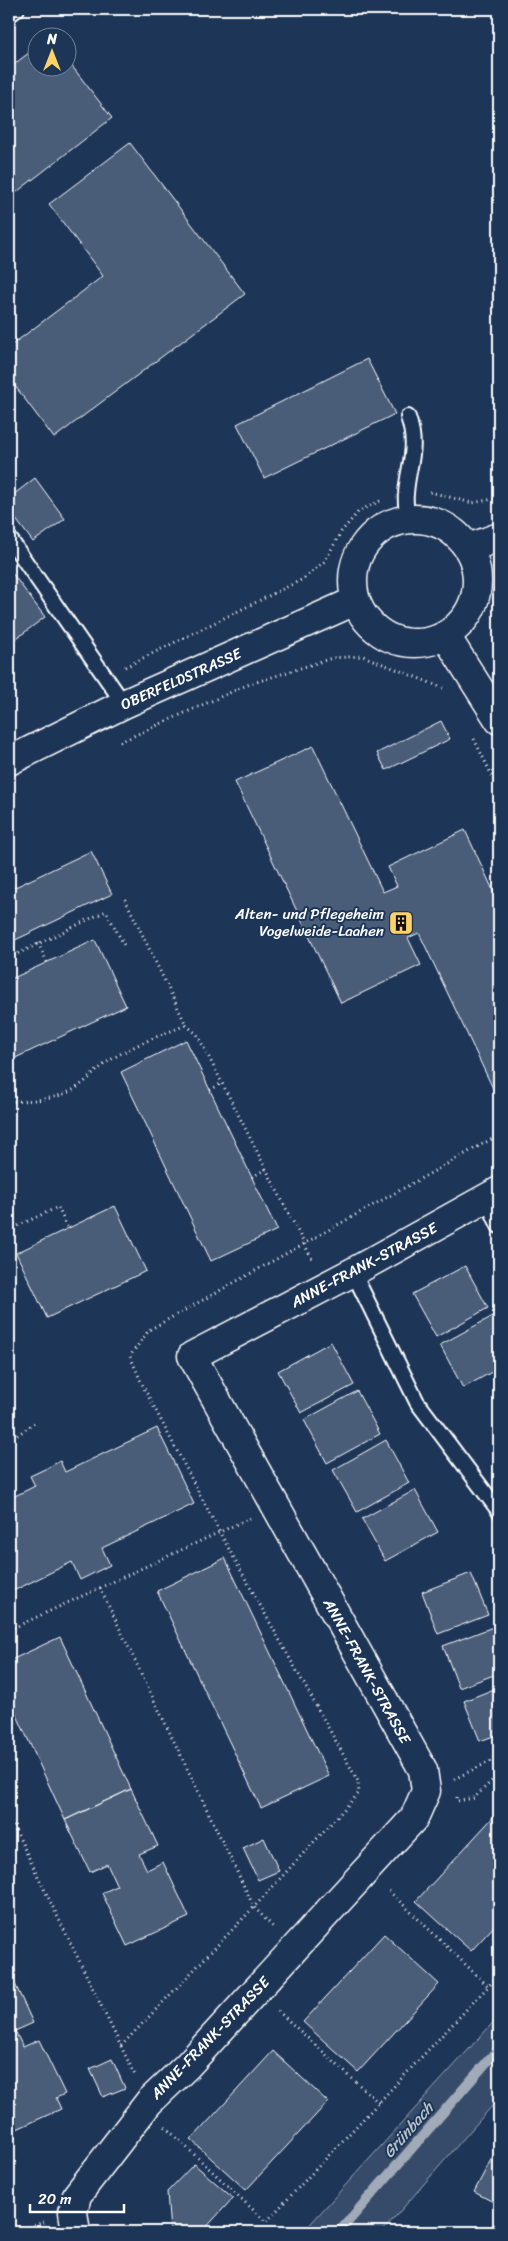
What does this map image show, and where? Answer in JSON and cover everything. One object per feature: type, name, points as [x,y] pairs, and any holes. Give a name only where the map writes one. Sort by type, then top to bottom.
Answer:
[{"type":"street","points":[[406,506],[453,530],[469,548],[478,572],[476,597],[465,620],[446,636],[419,644],[392,640],[369,624],[355,601],[352,573],[361,547],[406,506]]},
{"type":"street","points":[[469,548],[499,537]]},
{"type":"street","name":"OBERFELDSTRASSE","points":[[9,761],[124,704],[355,601]]},
{"type":"street","points":[[446,636],[499,720]]},
{"type":"street","name":"ANNE-FRANK-STRASSE","points":[[76,2232],[73,2212],[77,2195],[149,2102],[187,2066],[414,1818],[426,1791],[423,1770],[192,1356],[353,1272],[493,1195]]},
{"type":"lane","points":[[9,15],[17,9]]},
{"type":"lane","points":[[406,506],[414,451],[413,433],[408,417]]},
{"type":"lane","points":[[9,538],[124,704]]},
{"type":"lane","points":[[493,1195],[499,1226]]},
{"type":"lane","points":[[353,1272],[417,1402],[499,1511]]},
{"type":"path","points":[[106,676],[303,579],[325,561],[341,532],[360,511],[392,495],[406,506],[428,491],[472,503],[499,498]]},
{"type":"path","points":[[115,744],[247,685],[332,658],[363,656],[441,688],[447,696]]},
{"type":"path","points":[[441,688],[470,675]]},
{"type":"path","points":[[471,731],[499,790]]},
{"type":"path","points":[[125,899],[186,1025],[197,1034],[326,1286]]},
{"type":"path","points":[[9,958],[106,911],[124,945]]},
{"type":"path","points":[[38,944],[47,962]]},
{"type":"path","points":[[9,1102],[49,1098],[67,1093],[82,1084],[106,1063],[128,1049],[186,1025]]},
{"type":"path","points":[[210,1090],[222,1083]]},
{"type":"path","points":[[121,2046],[254,1907],[359,1793],[358,1781],[220,1533],[143,1386],[130,1356],[150,1330],[499,1135]]},
{"type":"path","points":[[252,1177],[266,1169]]},
{"type":"path","points":[[9,1230],[58,1207],[68,1229]]},
{"type":"path","points":[[9,1323],[13,1338],[9,1358]]},
{"type":"path","points":[[9,1440],[36,1422]]},
{"type":"path","points":[[9,1630],[275,1506]]},
{"type":"path","points":[[100,1588],[254,1907],[294,1948]]},
{"type":"path","points":[[426,1791],[499,1758]]},
{"type":"path","points":[[456,1794],[458,1801],[474,1798],[499,1776]]},
{"type":"path","points":[[454,1779],[455,1786]]},
{"type":"path","points":[[9,1817],[156,2119],[266,2222],[499,1975]]},
{"type":"path","points":[[367,1870],[489,1987]]},
{"type":"path","points":[[255,1991],[379,2103]]},
{"type":"shaded area","points":[[499,2016],[499,2098],[382,2232],[303,2232]]},
{"type":"building","points":[[28,54],[28,78],[78,78],[78,74],[112,118],[9,198],[9,68]]},
{"type":"building","points":[[130,143],[245,294],[54,438],[9,378],[9,347],[103,276],[49,204]]},
{"type":"building","points":[[367,359],[395,414],[264,478],[237,424]]},
{"type":"building","points":[[35,478],[65,519],[33,542],[9,510],[9,498]]},
{"type":"building","points":[[9,569],[45,617],[9,644]]},
{"type":"building","points":[[441,721],[450,739],[386,770],[377,753]]},
{"type":"building","name":"Alten- und Pflegeheim Vogelweide-Laahen","points":[[313,746],[383,892],[397,886],[388,867],[465,830],[499,903],[499,1101],[419,933],[408,938],[421,965],[341,1003],[235,782]]},
{"type":"building","points":[[91,851],[112,894],[9,943],[9,890]]},
{"type":"building","points":[[95,940],[126,1006],[9,1061],[9,980]]},
{"type":"building","points":[[186,1040],[277,1230],[211,1261],[121,1072]]},
{"type":"building","points":[[115,1206],[146,1271],[47,1318],[16,1253]]},
{"type":"building","points":[[465,1266],[488,1308],[436,1337],[412,1294]]},
{"type":"building","points":[[493,1316],[499,1328],[499,1368],[463,1388],[440,1345]]},
{"type":"building","points":[[331,1342],[354,1385],[301,1413],[278,1371]]},
{"type":"building","points":[[357,1391],[380,1434],[327,1463],[304,1420]]},
{"type":"building","points":[[157,1428],[194,1504],[102,1548],[110,1565],[80,1580],[72,1562],[9,1593],[9,1499],[35,1486],[30,1476],[60,1461],[65,1472]]},
{"type":"building","points":[[386,1440],[409,1483],[357,1512],[333,1470]]},
{"type":"building","points":[[415,1490],[438,1532],[385,1561],[362,1519]]},
{"type":"building","points":[[225,1558],[329,1776],[261,1808],[157,1591]]},
{"type":"building","points":[[471,1573],[488,1615],[438,1634],[422,1592]]},
{"type":"building","points":[[493,1627],[499,1643],[499,1673],[459,1688],[443,1646]]},
{"type":"building","points":[[60,1637],[131,1789],[65,1820],[9,1698],[9,1661]]},
{"type":"building","points":[[499,1687],[499,1734],[480,1741],[464,1701]]},
{"type":"building","points":[[131,1789],[158,1846],[139,1854],[147,1870],[163,1862],[189,1917],[127,1946],[102,1893],[117,1886],[107,1864],[90,1872],[65,1820]]},
{"type":"building","points":[[497,1813],[499,1815],[499,1921],[471,1951],[416,1901]]},
{"type":"building","points":[[264,1838],[279,1871],[258,1880],[243,1848]]},
{"type":"building","points":[[384,1934],[439,1984],[358,2072],[303,2022]]},
{"type":"building","points":[[9,1971],[33,2023],[15,2031],[23,2047],[39,2040],[65,2094],[56,2098],[61,2109],[17,2129],[12,2118],[9,2120]]},
{"type":"building","points":[[273,2051],[328,2102],[246,2190],[191,2140]]},
{"type":"building","points":[[112,2059],[125,2088],[103,2097],[90,2069]]},
{"type":"building","points":[[493,2156],[499,2159],[499,2205],[474,2192]]},
{"type":"building","points":[[194,2164],[233,2198],[202,2232],[170,2232],[167,2192]]},
{"type":"waterway","name":"Grünbach","points":[[339,2232],[499,2048]]},
{"type":"place","name":"Alten- und Pflegeheim Vogelweide-Laahen","points":[[401,923]]}]
